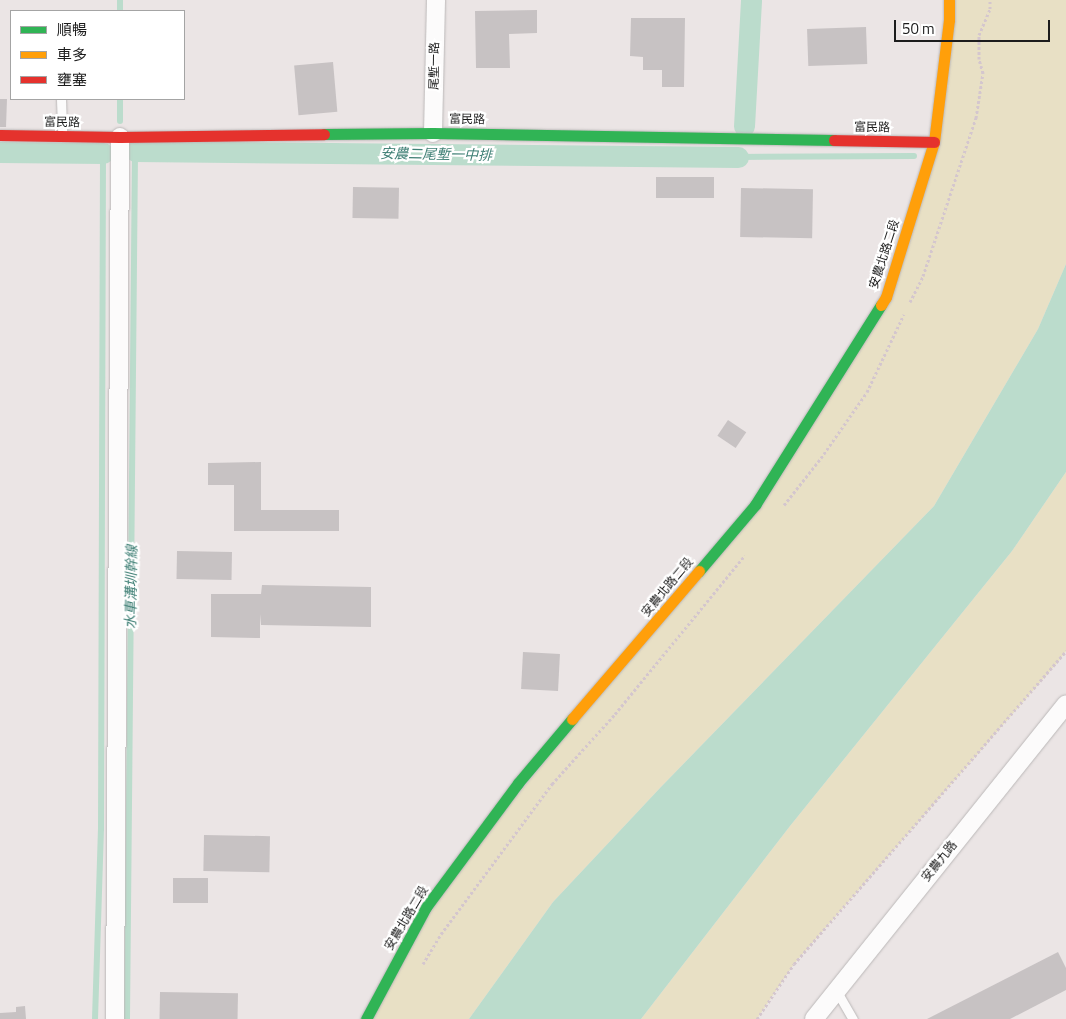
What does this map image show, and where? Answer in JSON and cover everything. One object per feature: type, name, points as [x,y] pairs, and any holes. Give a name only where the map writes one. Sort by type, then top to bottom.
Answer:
[{"type":"street","name":"尾塹一路","points":[[433,132],[436,0]]},
{"type":"street","name":"安農北路二段","points":[[366,1019],[426,906],[518,783],[755,505],[886,297],[934,142],[950,0]]},
{"type":"street","name":"富民路","points":[[0,135],[120,137],[433,132],[934,142]]},
{"type":"street","points":[[116,1019],[120,137]]},
{"type":"street","name":"安農九路","points":[[814,1019],[1066,704]]},
{"type":"lane","points":[[61,100],[62,136]]},
{"type":"lane","points":[[836,990],[853,1019]]},
{"type":"path","points":[[757,1019],[794,964],[1066,651]]},
{"type":"shaded area","points":[[949,0],[1066,0],[1066,264],[1038,329],[934,506],[660,788],[553,902],[469,1019],[366,1019],[426,907],[755,505],[886,297],[934,142]]},
{"type":"shaded area","points":[[1066,264],[1066,472],[1012,551],[790,826],[641,1019],[469,1019],[553,902],[660,788],[934,506],[1038,329]]},
{"type":"shaded area","points":[[1066,472],[1066,651],[1058,662],[794,964],[757,1019],[641,1019],[790,826],[1012,551]]},
{"type":"building","points":[[537,10],[537,33],[509,34],[510,68],[476,68],[475,11]]},
{"type":"building","points":[[631,18],[685,18],[684,87],[662,87],[662,70],[643,70],[643,57],[630,56]]},
{"type":"building","points":[[866,27],[867,64],[808,66],[807,29]]},
{"type":"building","points":[[333,62],[337,112],[299,115],[294,65]]},
{"type":"building","points":[[0,99],[7,99],[6,127],[0,127]]},
{"type":"building","points":[[656,177],[714,177],[714,198],[656,198]]},
{"type":"building","points":[[353,187],[399,188],[398,219],[352,218]]},
{"type":"building","points":[[741,188],[813,189],[812,238],[740,237]]},
{"type":"building","points":[[728,420],[746,432],[736,448],[717,436]]},
{"type":"building","points":[[261,462],[261,510],[339,510],[339,531],[234,531],[234,485],[208,485],[208,463]]},
{"type":"building","points":[[177,551],[232,552],[232,580],[177,579]]},
{"type":"building","points":[[262,585],[371,587],[371,627],[261,625],[260,614],[260,638],[211,637],[211,594],[261,594]]},
{"type":"building","points":[[523,652],[560,654],[558,691],[521,689]]},
{"type":"building","points":[[204,835],[270,836],[269,872],[203,871]]},
{"type":"building","points":[[173,878],[208,878],[208,903],[173,903]]},
{"type":"building","points":[[1058,952],[1066,968],[1066,990],[1010,1019],[927,1019]]},
{"type":"building","points":[[160,992],[238,993],[238,1019],[160,1019]]},
{"type":"building","points":[[25,1006],[26,1019],[0,1019],[0,1013],[16,1012],[16,1007]]},
{"type":"waterway","name":"水車溝圳幹線","points":[[120,0],[120,10]]},
{"type":"waterway","name":"安農二尾塹一中排","points":[[744,126],[751,0]]},
{"type":"waterway","name":"水車溝圳幹線","points":[[120,100],[120,121]]},
{"type":"waterway","name":"安農二尾塹一中排","points":[[135,151],[738,157]]},
{"type":"waterway","points":[[0,152],[103,153]]},
{"type":"waterway","points":[[95,1019],[101,829],[103,153]]},
{"type":"waterway","name":"水車溝圳幹線","points":[[127,1019],[135,154]]},
{"type":"waterway","points":[[738,157],[914,156]]},
{"type":"traffic: fast","points":[[324,134],[433,133],[834,140]]},
{"type":"traffic: fast","points":[[699,571],[755,505],[881,305]]},
{"type":"traffic: fast","points":[[366,1019],[426,907],[518,783],[572,719]]},
{"type":"traffic: slow","points":[[881,305],[886,297],[934,142],[949,20],[949,0]]},
{"type":"traffic: slow","points":[[572,719],[699,571]]},
{"type":"traffic: jam","points":[[0,135],[120,137],[324,134]]},
{"type":"traffic: jam","points":[[834,140],[934,142]]}]
